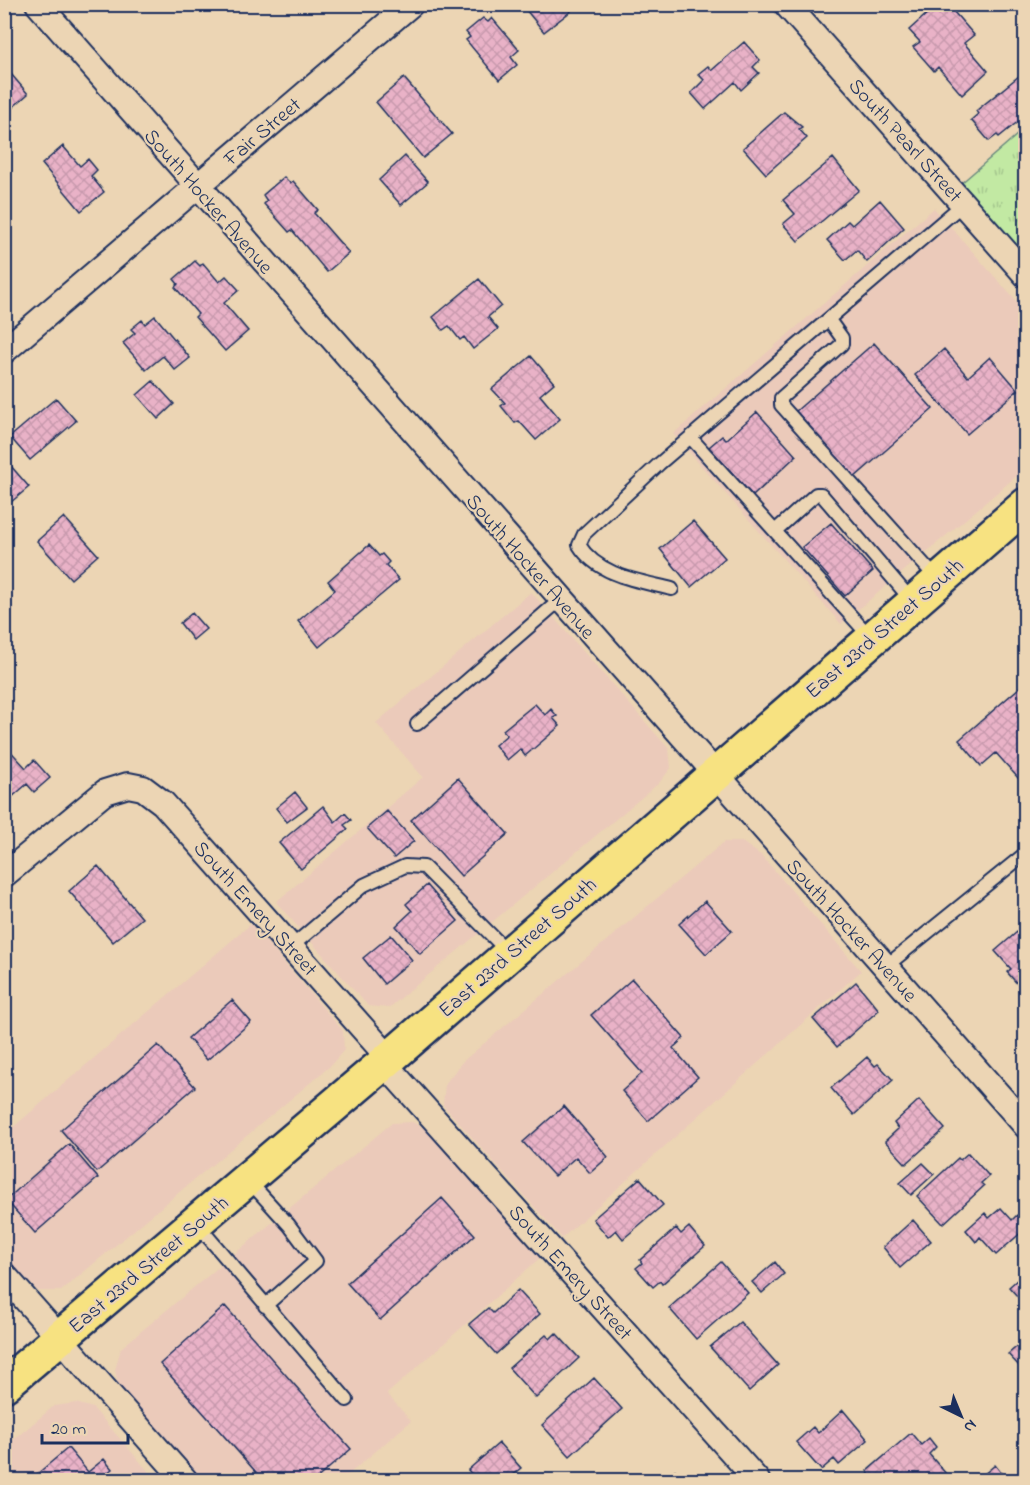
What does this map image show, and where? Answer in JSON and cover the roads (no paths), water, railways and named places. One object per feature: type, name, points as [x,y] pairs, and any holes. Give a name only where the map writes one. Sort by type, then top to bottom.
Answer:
[{"type":"main road","name":"East 23rd Street South","points":[[4,1385],[387,1060],[1026,505]]},
{"type":"street","name":"South Hocker Avenue","points":[[38,4],[196,187],[1026,1126]]},
{"type":"street","name":"South Pearl Street","points":[[786,4],[1026,275]]},
{"type":"street","name":"Fair Street","points":[[4,351],[409,5]]},
{"type":"street","name":"South Emery Street","points":[[4,875],[105,792],[128,785],[143,788],[163,803],[757,1480]]},
{"type":"street","points":[[4,1275],[186,1480]]},
{"type":"lane","points":[[672,589],[619,577],[584,553],[579,545],[584,534],[659,464],[963,204]]},
{"type":"lane","points":[[829,320],[842,338],[842,344],[781,398],[781,405],[939,581]]},
{"type":"lane","points":[[691,438],[872,639]]},
{"type":"lane","points":[[775,531],[816,494],[821,494],[914,603]]},
{"type":"lane","points":[[417,724],[560,600]]},
{"type":"lane","points":[[885,967],[1026,853]]},
{"type":"lane","points":[[291,947],[364,885],[405,866],[424,867],[510,954]]},
{"type":"lane","points":[[248,1179],[289,1225],[316,1261],[265,1306]]},
{"type":"lane","points":[[196,1223],[347,1400]]}]
